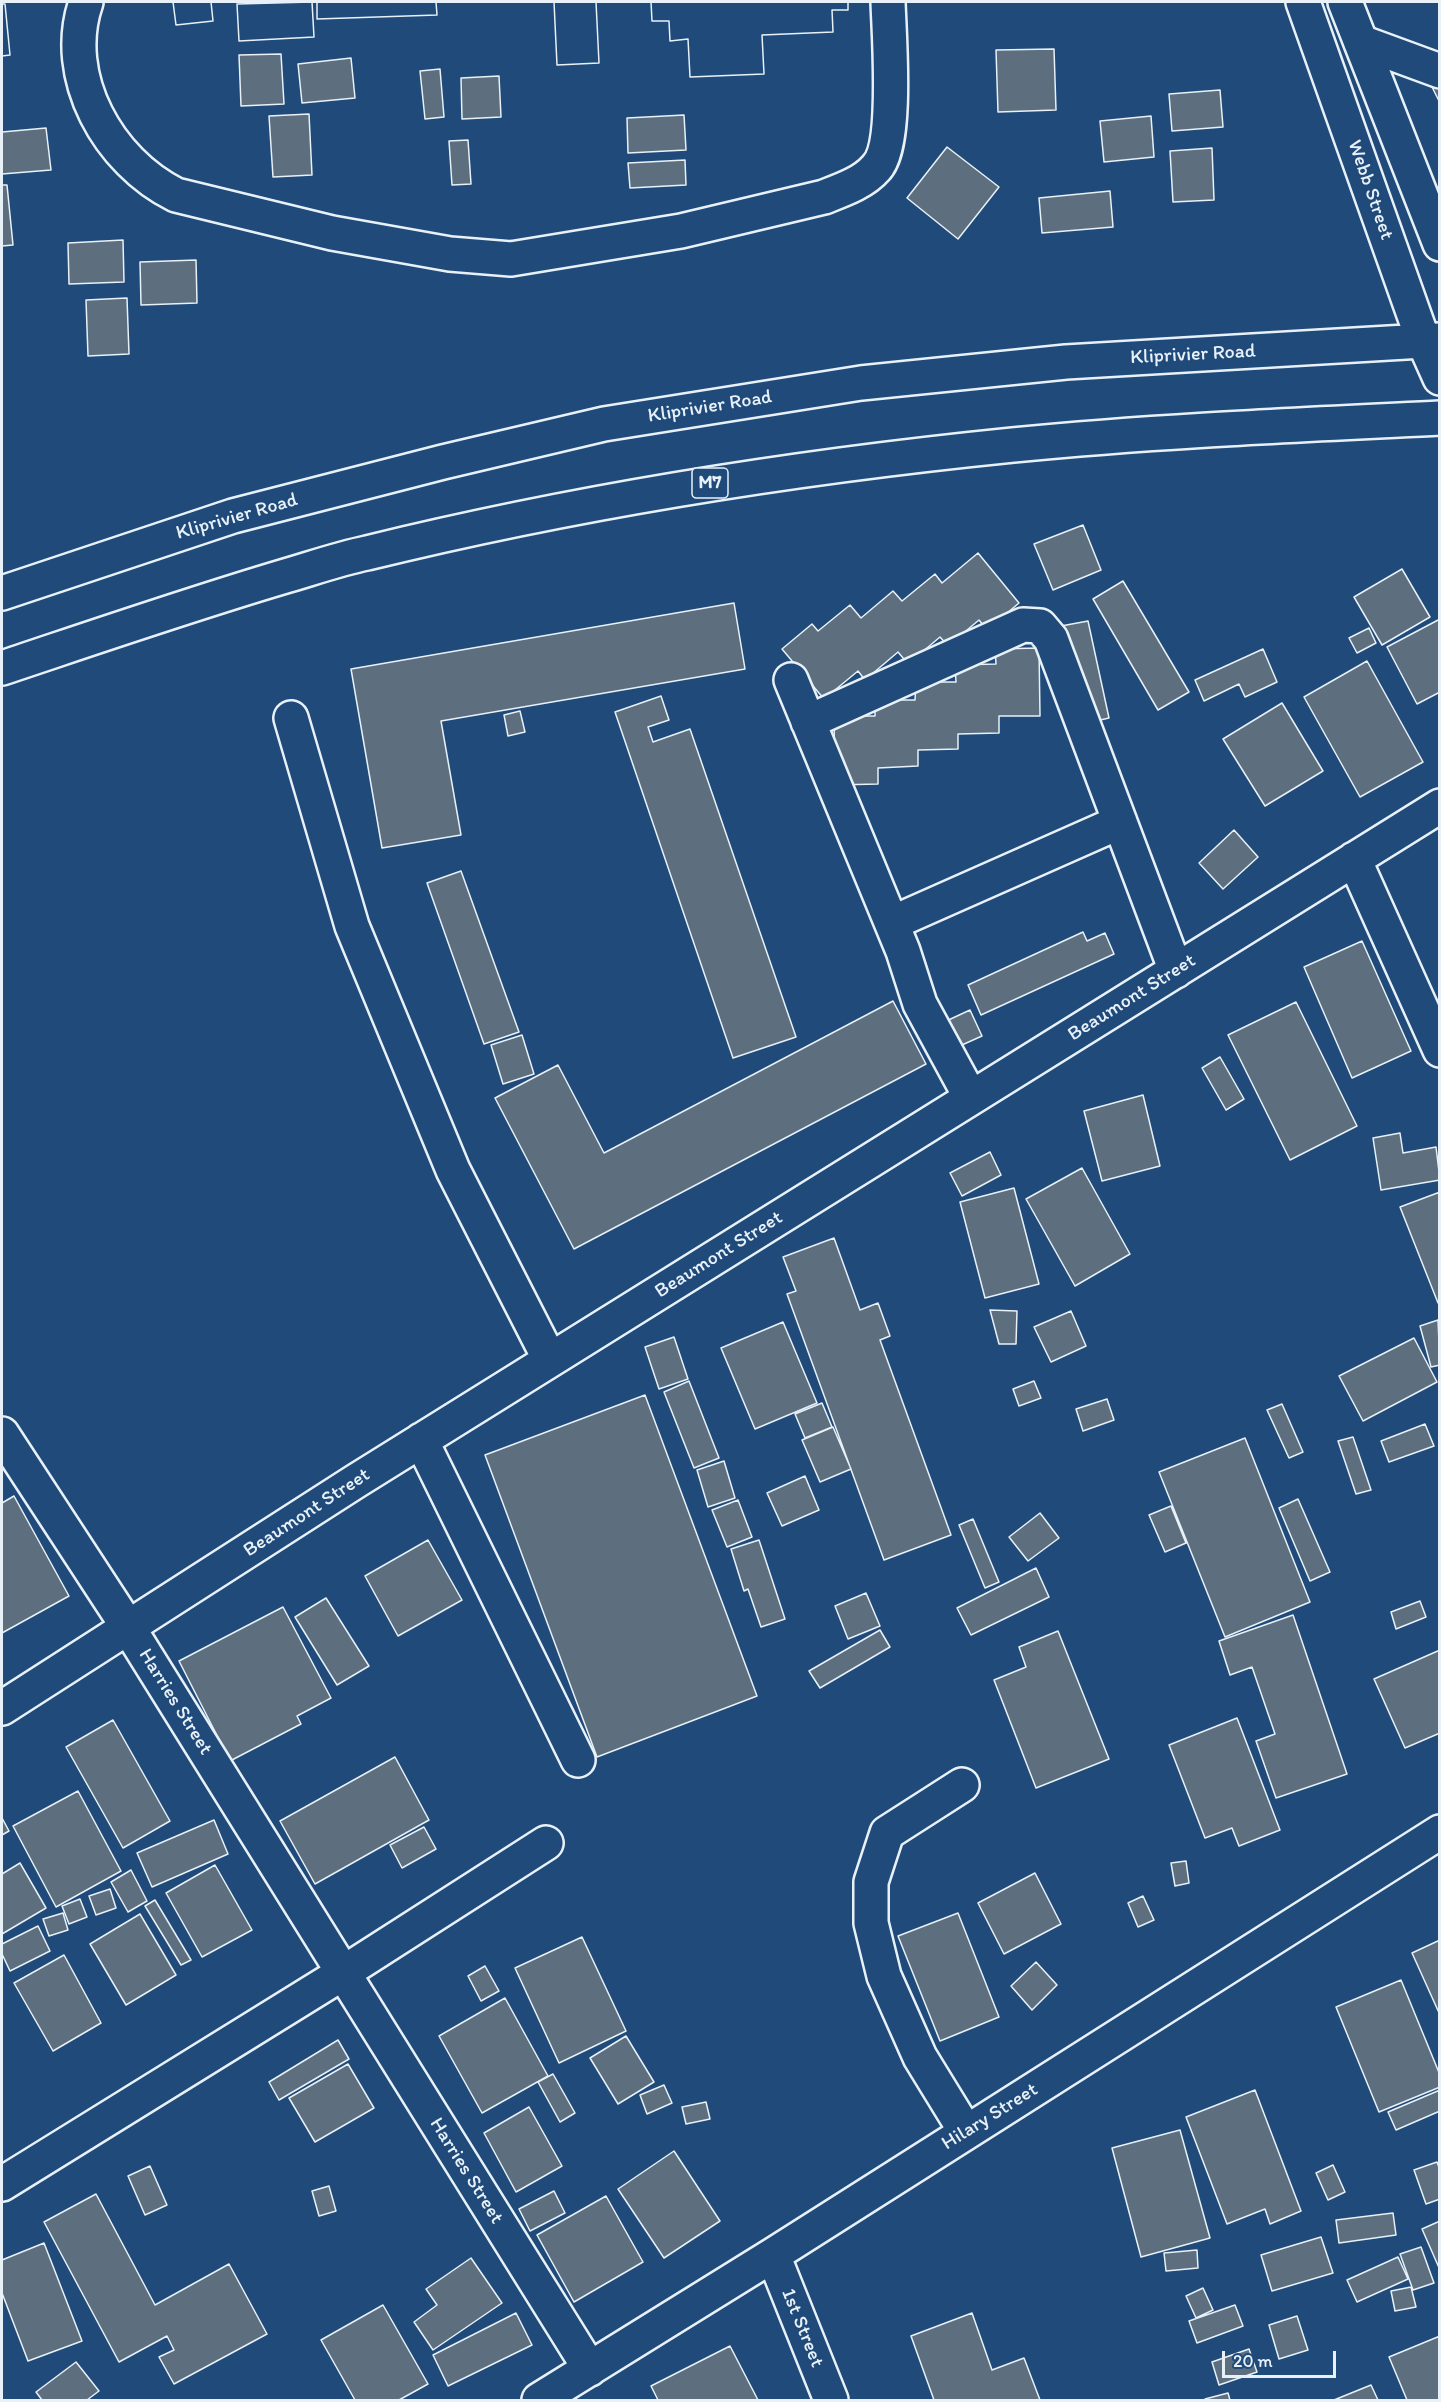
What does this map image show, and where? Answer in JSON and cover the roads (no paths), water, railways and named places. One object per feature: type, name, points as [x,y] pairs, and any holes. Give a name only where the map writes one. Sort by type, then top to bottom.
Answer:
[{"type":"street","points":[[86,2],[80,48],[81,76],[108,137],[155,185],[176,195],[332,233],[450,254],[511,259],[681,231],[825,197],[846,189],[864,178],[878,168],[886,149],[891,127],[888,2]]},
{"type":"street","name":"Webb Street","points":[[1303,2],[1431,340],[1440,378]]},
{"type":"street","points":[[1346,2],[1440,244]]},
{"type":"street","points":[[1361,42],[1439,70]]},
{"type":"street","name":"Kliprivier Road","points":[[2,593],[233,516],[443,462],[604,424],[861,383],[1066,362],[1431,340]]},
{"type":"street","name":"M7","points":[[2,668],[228,593],[363,553],[527,516],[689,486],[839,465],[1015,445],[1238,428],[1440,418]]},
{"type":"street","points":[[808,722],[1023,625],[1040,626],[1051,639],[1176,971]]},
{"type":"street","points":[[791,680],[892,924],[920,1004],[971,1098]]},
{"type":"street","points":[[291,718],[352,926],[453,1170],[550,1360]]},
{"type":"street","name":"Beaumont Street","points":[[2,1708],[421,1440],[1440,806]]},
{"type":"street","points":[[892,924],[1120,822]]},
{"type":"street","points":[[1354,859],[1440,1050]]},
{"type":"street","name":"Harries Street","points":[[2,1434],[128,1627],[590,2368]]},
{"type":"street","points":[[421,1440],[578,1760]]},
{"type":"street","points":[[962,1785],[887,1833],[871,1882],[871,1923],[884,1976],[920,2057],[966,2132]]},
{"type":"street","name":"Hilary Street","points":[[539,2400],[773,2255],[1440,1832]]},
{"type":"street","points":[[2,2184],[343,1973],[546,1843]]},
{"type":"street","name":"1st Street","points":[[773,2255],[831,2400]]}]
